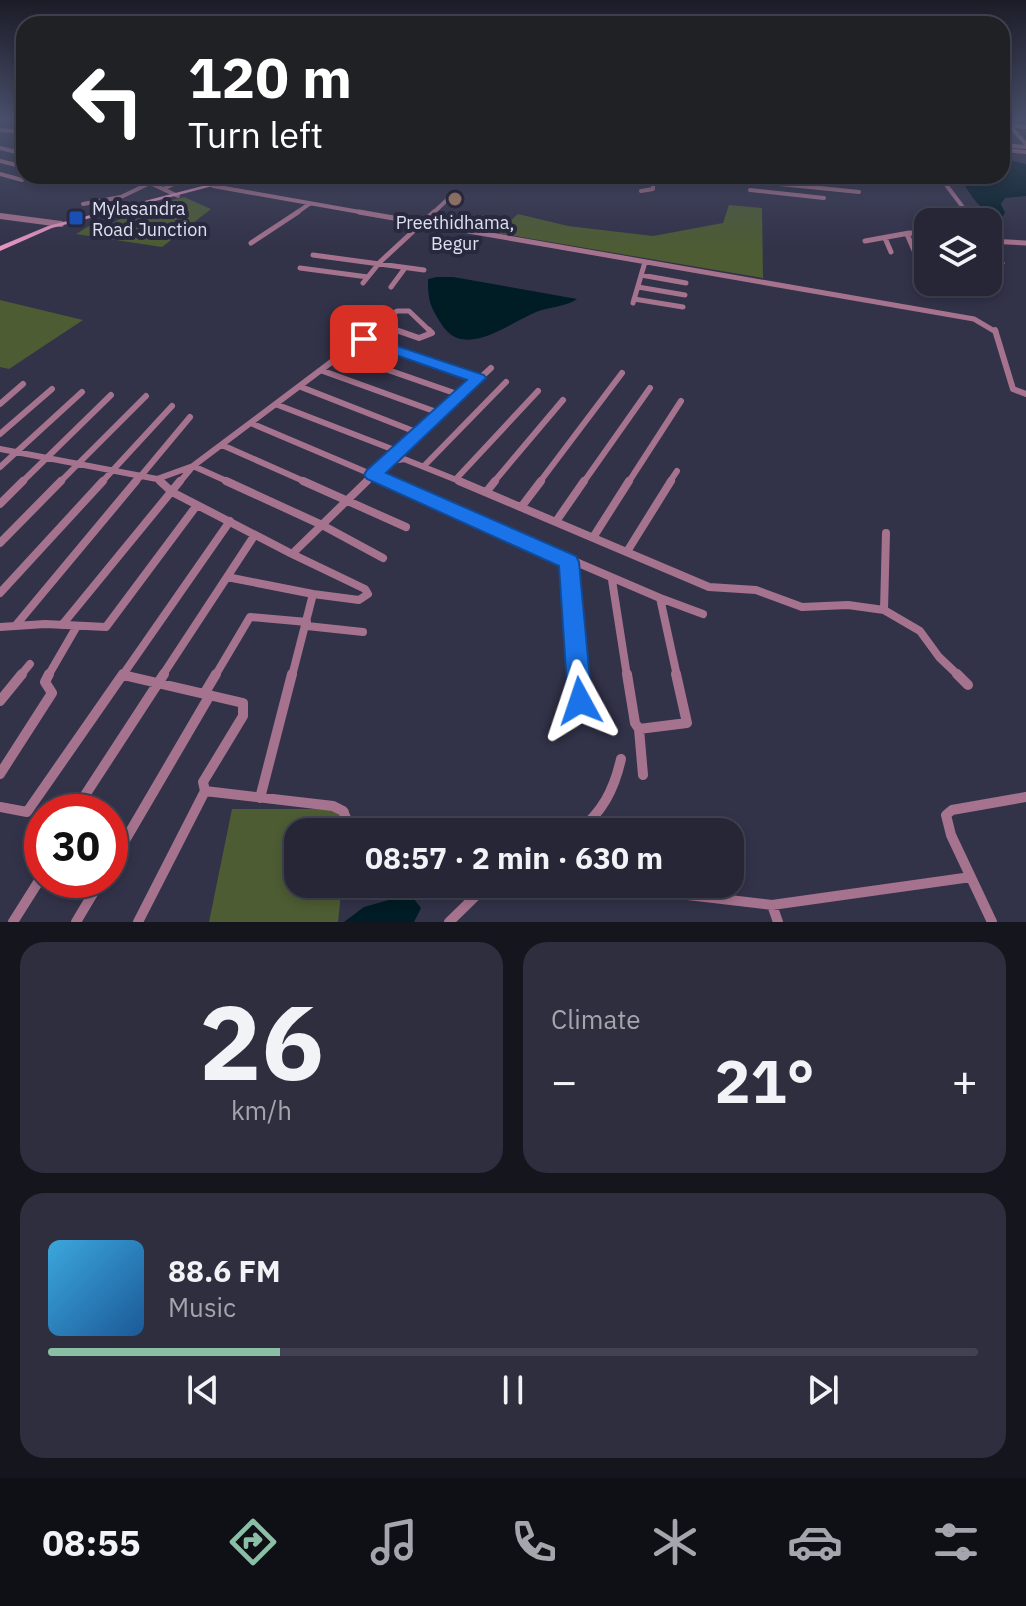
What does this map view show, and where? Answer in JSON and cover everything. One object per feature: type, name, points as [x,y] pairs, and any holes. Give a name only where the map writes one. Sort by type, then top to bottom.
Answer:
[{"type":"main road","points":[[0,249],[61,224],[220,184]]},
{"type":"street","points":[[0,174],[16,179]]},
{"type":"street","points":[[83,204],[121,197],[148,184]]},
{"type":"street","points":[[152,184],[178,196]]},
{"type":"street","points":[[163,189],[174,184]]},
{"type":"street","points":[[641,191],[653,189],[653,184]]},
{"type":"street","points":[[782,184],[859,192]]},
{"type":"street","points":[[750,190],[824,200],[823,184]]},
{"type":"street","points":[[946,184],[964,208]]},
{"type":"street","points":[[213,186],[983,321],[998,336],[1013,389],[1026,394]]},
{"type":"street","points":[[363,283],[378,264],[448,199]]},
{"type":"street","points":[[251,243],[309,203]]},
{"type":"street","points":[[0,216],[61,224]]},
{"type":"street","points":[[464,230],[484,218]]},
{"type":"street","points":[[907,234],[914,250]]},
{"type":"street","points":[[865,241],[914,234]]},
{"type":"street","points":[[885,238],[891,252]]},
{"type":"street","points":[[1002,242],[1026,243]]},
{"type":"street","points":[[313,255],[424,270]]},
{"type":"street","points":[[645,262],[634,301],[683,307]]},
{"type":"street","points":[[300,268],[368,277]]},
{"type":"street","points":[[391,287],[405,268]]},
{"type":"street","points":[[641,275],[686,283]]},
{"type":"street","points":[[638,287],[685,295]]},
{"type":"street","points":[[62,625],[193,466],[345,355],[397,311],[405,309],[432,333],[419,338],[381,325]]},
{"type":"street","points":[[364,339],[478,378]]},
{"type":"street","points":[[345,355],[460,395]]},
{"type":"street","points":[[292,554],[416,432],[442,414],[491,368]]},
{"type":"street","points":[[323,371],[442,414]]},
{"type":"street","points":[[522,506],[622,373]]},
{"type":"street","points":[[425,465],[506,382]]},
{"type":"street","points":[[0,404],[23,384]]},
{"type":"street","points":[[301,387],[416,432]]},
{"type":"street","points":[[557,520],[650,388]]},
{"type":"street","points":[[0,434],[52,389]]},
{"type":"street","points":[[456,479],[538,391]]},
{"type":"street","points":[[0,467],[82,392]]},
{"type":"street","points":[[0,504],[111,395]]},
{"type":"street","points":[[0,543],[146,396]]},
{"type":"street","points":[[487,491],[563,400]]},
{"type":"street","points":[[594,536],[681,401]]},
{"type":"street","points":[[278,405],[397,451]]},
{"type":"street","points":[[0,593],[172,406]]},
{"type":"street","points":[[16,625],[190,417]]},
{"type":"street","points":[[253,424],[569,562],[703,614]]},
{"type":"street","points":[[222,445],[406,527]]},
{"type":"street","points":[[0,449],[157,479],[172,492],[254,536],[365,589],[368,594],[359,600],[227,577]]},
{"type":"street","points":[[390,460],[404,459],[425,465],[718,589],[756,590],[802,607],[848,605],[884,610],[920,631],[939,657],[968,685]]},
{"type":"street","points":[[157,479],[193,466],[322,525],[383,558]]},
{"type":"street","points":[[628,550],[677,471]]},
{"type":"street","points":[[0,627],[108,626],[197,505]]},
{"type":"street","points":[[0,807],[27,812],[230,521]]},
{"type":"street","points":[[884,610],[886,533]]},
{"type":"street","points":[[86,794],[254,536]]},
{"type":"street","points":[[569,562],[580,701]]},
{"type":"street","points":[[612,580],[635,723],[639,729],[643,775]]},
{"type":"street","points":[[260,798],[313,594]]},
{"type":"street","points":[[639,729],[687,723],[660,598]]},
{"type":"street","points":[[128,834],[250,617],[363,632]]},
{"type":"street","points":[[0,774],[52,693],[45,682],[77,626]]},
{"type":"street","points":[[0,701],[30,664]]},
{"type":"street","points":[[123,675],[238,701],[245,706],[243,716],[205,776],[205,791],[138,922]]},
{"type":"street","points":[[594,818],[610,797],[621,759]]},
{"type":"street","points":[[205,791],[333,806],[343,811],[346,818]]},
{"type":"street","points":[[992,922],[951,835],[946,815],[952,810],[1026,797]]},
{"type":"street","points":[[713,898],[772,905],[971,877]]},
{"type":"street","points":[[13,922],[28,898]]},
{"type":"street","points":[[76,922],[90,898]]},
{"type":"street","points":[[449,922],[474,898]]},
{"type":"street","points":[[772,905],[778,922]]},
{"type":"green space","points":[[184,197],[211,209],[162,247],[76,234],[89,226],[106,226],[145,207]]},
{"type":"green space","points":[[729,205],[762,208],[763,278],[497,233],[518,214],[568,226],[653,236],[723,223]]},
{"type":"green space","points":[[0,300],[83,320],[9,369],[0,367]]},
{"type":"green space","points":[[232,809],[349,809],[348,818],[284,818],[284,898],[341,898],[338,922],[209,922]]},
{"type":"water","points":[[1010,163],[1026,164],[1026,196],[1005,198],[1001,204],[1005,213],[1002,217],[1002,208],[981,207],[963,184],[1010,184]]},
{"type":"water","points":[[453,277],[577,299],[536,312],[488,336],[463,339],[452,335],[442,325],[432,308],[428,279]]},
{"type":"water","points":[[396,898],[413,898],[421,908],[414,922],[344,922],[364,907]]},
{"type":"place","name":"Preethidhama, Begur","points":[[455,199]]},
{"type":"place","name":"Mylasandra Road Junction","points":[[76,218]]},
{"type":"route","points":[[364,339],[478,378],[442,414],[416,432],[373,475],[569,562],[580,701]]}]
